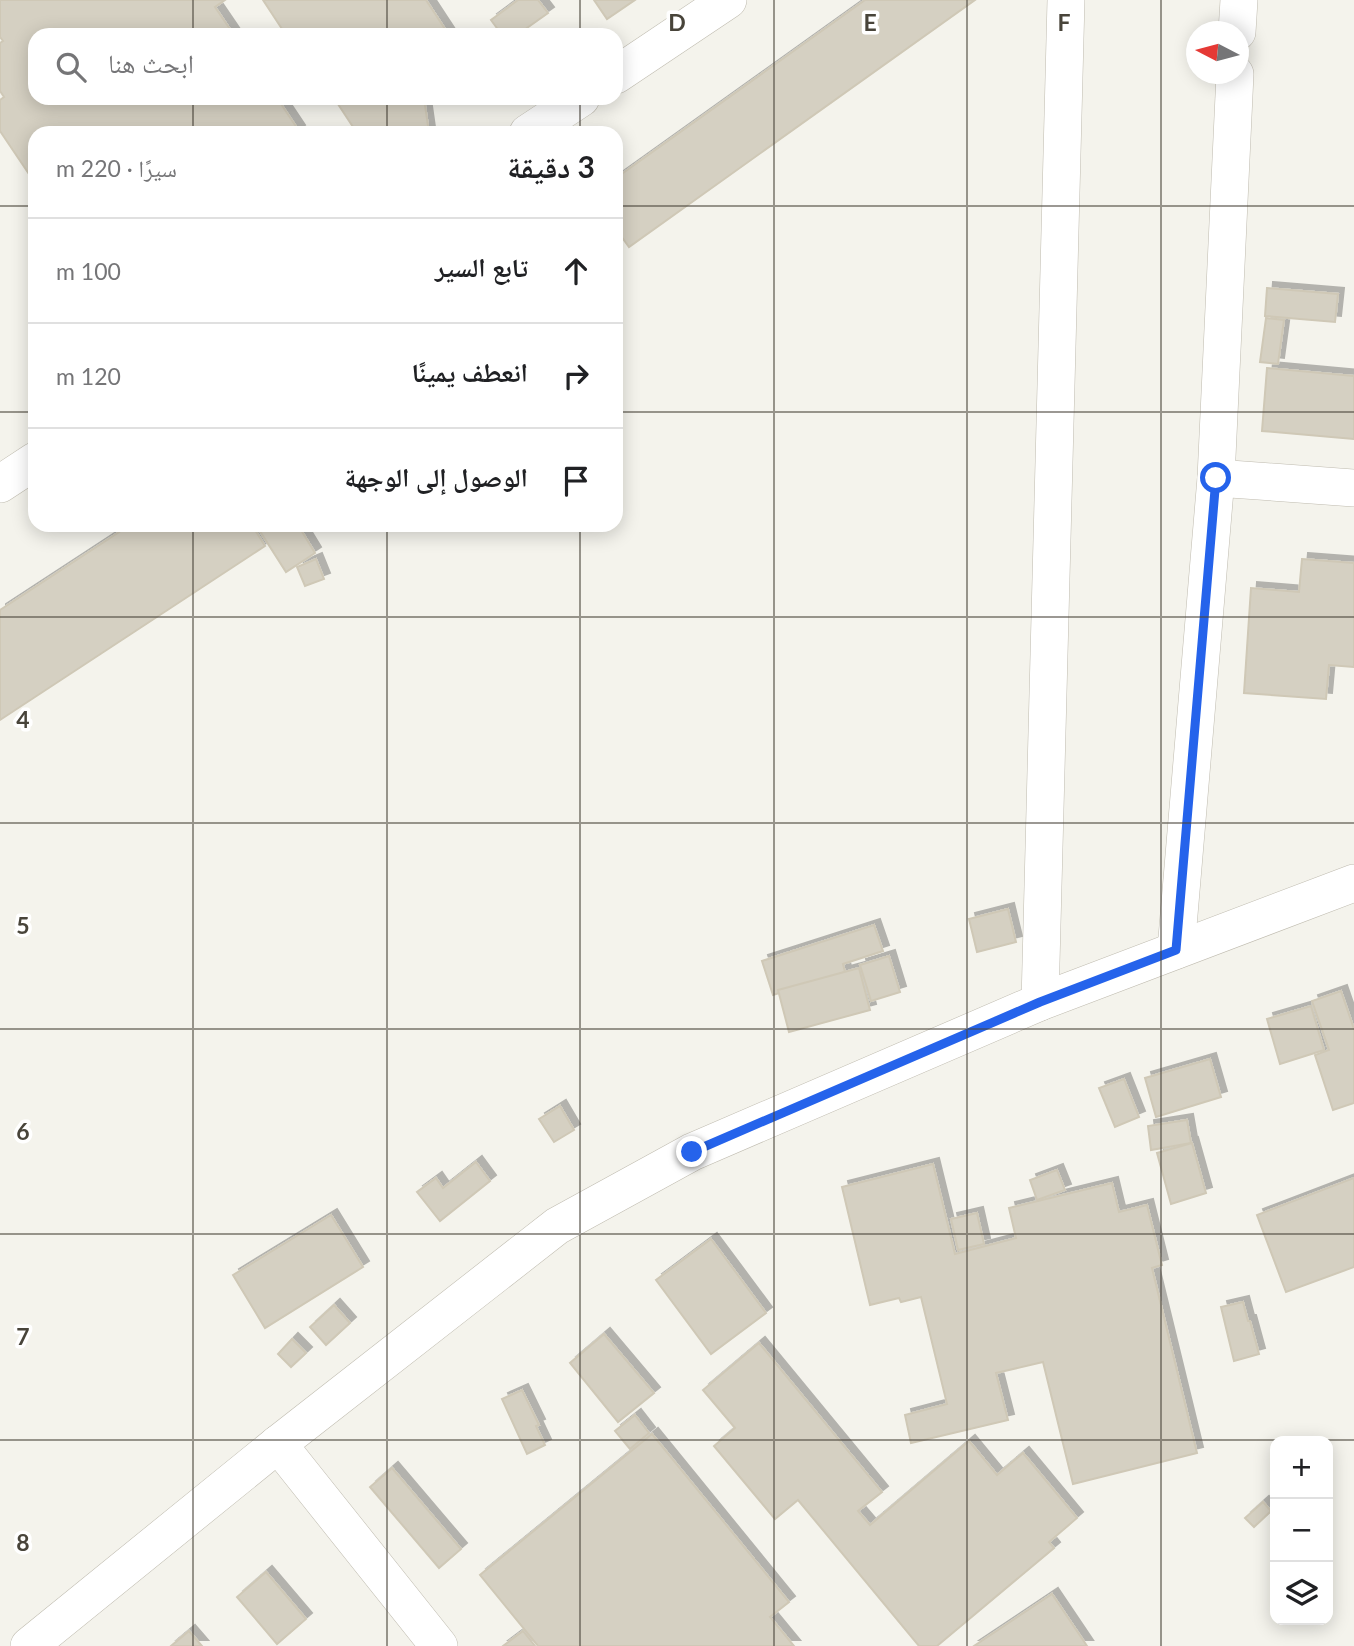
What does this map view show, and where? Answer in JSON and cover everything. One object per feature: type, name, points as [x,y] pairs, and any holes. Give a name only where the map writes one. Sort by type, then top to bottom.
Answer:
[{"type":"street","points":[[623,70],[729,0]]},
{"type":"street","points":[[1040,1002],[1066,0]]},
{"type":"street","points":[[1238,21],[1239,0]]},
{"type":"street","points":[[1176,950],[1216,478],[1235,84]]},
{"type":"street","points":[[539,126],[570,105]]},
{"type":"street","points":[[0,484],[28,466]]},
{"type":"street","points":[[1216,478],[1354,488]]},
{"type":"street","points":[[29,1646],[278,1444],[557,1226],[692,1152],[1040,1002],[1354,883]]},
{"type":"street","points":[[278,1444],[439,1646]]},
{"type":"building","points":[[0,0],[225,0],[215,7],[229,28],[28,28],[28,105],[282,105],[296,126],[28,126],[28,173],[0,131],[0,100],[4,97],[0,91],[0,43],[3,41],[0,37]]},
{"type":"building","points":[[263,0],[426,0],[444,28],[281,28]]},
{"type":"building","points":[[518,0],[538,0],[548,13],[527,28],[497,28],[491,20]]},
{"type":"building","points":[[594,0],[635,0],[607,19]]},
{"type":"building","points":[[865,0],[975,0],[629,247],[623,239],[623,173]]},
{"type":"building","points":[[339,105],[425,105],[428,126],[352,126]]},
{"type":"building","points":[[1267,288],[1338,294],[1335,322],[1265,316]]},
{"type":"building","points":[[1266,318],[1284,320],[1278,364],[1260,362]]},
{"type":"building","points":[[1267,368],[1354,376],[1354,439],[1262,431]]},
{"type":"building","points":[[119,532],[256,532],[265,546],[0,720],[0,610]]},
{"type":"building","points":[[260,532],[302,532],[315,553],[286,572]]},
{"type":"building","points":[[316,559],[324,579],[305,586],[297,567]]},
{"type":"building","points":[[1302,559],[1354,563],[1354,667],[1329,665],[1326,699],[1244,693],[1251,588],[1299,592]]},
{"type":"building","points":[[1008,909],[1016,942],[977,952],[969,919]]},
{"type":"building","points":[[874,925],[883,951],[843,964],[845,972],[773,995],[762,961]]},
{"type":"building","points":[[889,956],[900,992],[871,1001],[860,965]]},
{"type":"building","points":[[859,968],[870,1010],[789,1032],[778,990]]},
{"type":"building","points":[[1341,991],[1354,1029],[1354,1103],[1333,1110],[1315,1055],[1329,1050],[1312,1001]]},
{"type":"building","points":[[1311,1006],[1324,1050],[1280,1064],[1267,1019]]},
{"type":"building","points":[[1210,1059],[1221,1097],[1156,1117],[1145,1078]]},
{"type":"building","points":[[1124,1079],[1139,1117],[1115,1127],[1099,1088]]},
{"type":"building","points":[[560,1106],[574,1130],[554,1142],[539,1119]]},
{"type":"building","points":[[1187,1120],[1191,1143],[1151,1150],[1148,1126]]},
{"type":"building","points":[[1192,1143],[1206,1193],[1171,1204],[1157,1153]]},
{"type":"building","points":[[476,1162],[490,1181],[440,1221],[417,1192],[436,1178],[443,1188]]},
{"type":"building","points":[[933,1164],[955,1254],[1016,1238],[1009,1208],[1112,1183],[1119,1212],[1147,1205],[1162,1265],[1152,1268],[1197,1453],[1073,1484],[1043,1362],[996,1373],[1008,1420],[911,1443],[905,1415],[947,1404],[921,1297],[901,1302],[899,1298],[870,1305],[842,1187]]},
{"type":"building","points":[[1057,1170],[1065,1190],[1037,1200],[1030,1180]]},
{"type":"building","points":[[1354,1178],[1354,1267],[1286,1292],[1257,1215]]},
{"type":"building","points":[[977,1213],[984,1244],[958,1250],[951,1219]]},
{"type":"building","points":[[331,1215],[363,1267],[265,1328],[233,1275]]},
{"type":"building","points":[[711,1239],[766,1313],[711,1354],[656,1280]]},
{"type":"building","points":[[1243,1302],[1259,1354],[1234,1361],[1221,1307]]},
{"type":"building","points":[[334,1305],[350,1323],[326,1345],[310,1327]]},
{"type":"building","points":[[604,1334],[654,1393],[618,1422],[570,1363]]},
{"type":"building","points":[[292,1339],[306,1353],[291,1367],[278,1354]]},
{"type":"building","points":[[759,1343],[882,1492],[858,1511],[870,1525],[969,1441],[997,1475],[1023,1453],[1077,1518],[1049,1542],[1054,1548],[937,1646],[919,1646],[798,1500],[775,1519],[714,1446],[735,1428],[703,1390]]},
{"type":"building","points":[[522,1390],[539,1425],[536,1426],[545,1445],[527,1454],[502,1399]]},
{"type":"building","points":[[635,1415],[649,1433],[630,1449],[615,1431]]},
{"type":"building","points":[[652,1434],[789,1602],[770,1617],[794,1646],[538,1646],[480,1575]]},
{"type":"building","points":[[392,1468],[461,1549],[439,1568],[370,1487]]},
{"type":"building","points":[[1263,1502],[1270,1510],[1254,1527],[1245,1518]]},
{"type":"building","points":[[266,1572],[306,1619],[277,1644],[237,1597]]},
{"type":"building","points":[[1052,1594],[1087,1646],[974,1646]]},
{"type":"building","points":[[189,1631],[202,1646],[171,1646]]},
{"type":"building","points":[[523,1631],[535,1646],[503,1646]]},
{"type":"route","points":[[692,1152],[1040,1002],[1176,950],[1216,478]]}]
